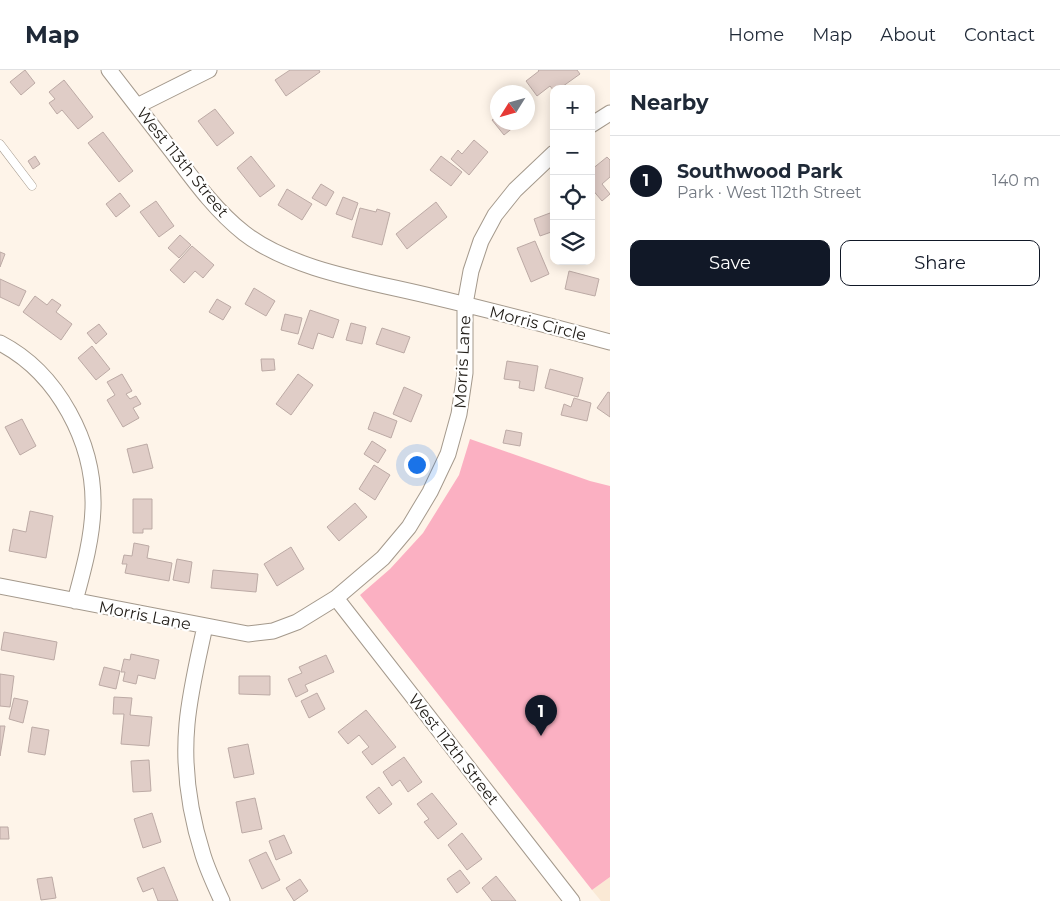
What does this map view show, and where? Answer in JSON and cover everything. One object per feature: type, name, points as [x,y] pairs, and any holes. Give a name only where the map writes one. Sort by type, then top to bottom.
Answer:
[{"type":"street","name":"West 113th Street","points":[[109,70],[201,190],[245,234],[272,251],[300,263],[329,272],[465,304]]},
{"type":"street","points":[[137,106],[209,70]]},
{"type":"street","points":[[595,122],[610,113]]},
{"type":"street","name":"Morris Lane","points":[[0,586],[248,634],[273,631],[297,622],[336,598],[383,558],[409,527],[430,492],[448,454],[460,414],[465,373],[465,304],[471,271],[481,241],[495,215],[515,190],[550,157]]},
{"type":"street","name":"Morris Circle","points":[[465,304],[610,342]]},
{"type":"street","points":[[0,343],[31,365],[53,388],[70,415],[83,444],[91,475],[93,506],[90,539],[75,602]]},
{"type":"street","name":"West 112th Street","points":[[336,598],[572,901]]},
{"type":"street","points":[[205,626],[187,725],[187,769],[192,813],[203,856],[222,901]]},
{"type":"lane","points":[[0,144],[32,186]]},
{"type":"shaded area","points":[[470,439],[590,481],[610,486],[610,877],[592,890],[360,595],[390,569],[423,533],[459,475]]},
{"type":"shaded area","points":[[610,877],[610,901],[601,901],[592,890]]},
{"type":"building","points":[[25,70],[35,83],[21,95],[10,82]]},
{"type":"building","points":[[290,70],[319,70],[320,72],[286,96],[275,80]]},
{"type":"building","points":[[577,70],[580,74],[565,85],[550,85],[537,96],[535,85],[529,85],[526,81],[539,71]]},
{"type":"building","points":[[64,80],[93,117],[78,129],[62,110],[57,114],[49,103],[55,99],[49,92]]},
{"type":"building","points":[[215,109],[234,133],[217,146],[198,121]]},
{"type":"building","points":[[500,130],[510,130],[504,135]]},
{"type":"building","points":[[103,132],[133,171],[119,182],[88,143]]},
{"type":"building","points":[[474,140],[488,152],[469,175],[451,159],[458,150],[462,154]]},
{"type":"building","points":[[35,156],[40,164],[33,169],[28,161]]},
{"type":"building","points":[[251,156],[275,186],[260,197],[237,168]]},
{"type":"building","points":[[441,156],[462,172],[451,186],[430,170]]},
{"type":"building","points":[[607,157],[610,160],[610,177],[602,184],[610,194],[602,201],[595,193],[595,167]]},
{"type":"building","points":[[321,184],[334,192],[326,206],[312,198]]},
{"type":"building","points":[[287,189],[312,204],[302,220],[278,205]]},
{"type":"building","points":[[120,193],[130,206],[116,217],[106,204]]},
{"type":"building","points":[[343,197],[358,203],[352,220],[336,214]]},
{"type":"building","points":[[156,201],[174,226],[159,237],[140,212]]},
{"type":"building","points":[[436,202],[447,217],[407,249],[396,234]]},
{"type":"building","points":[[360,208],[376,212],[377,209],[390,213],[382,245],[352,237]]},
{"type":"building","points":[[550,213],[550,232],[540,236],[534,219]]},
{"type":"building","points":[[180,235],[191,245],[179,258],[168,248]]},
{"type":"building","points":[[535,241],[549,274],[531,282],[517,248]]},
{"type":"building","points":[[192,246],[214,265],[203,278],[195,271],[184,283],[170,270]]},
{"type":"building","points":[[0,252],[5,254],[0,267]]},
{"type":"building","points":[[569,271],[599,279],[595,296],[565,289]]},
{"type":"building","points":[[0,279],[26,291],[19,306],[0,297]]},
{"type":"building","points":[[254,288],[275,301],[266,316],[245,304]]},
{"type":"building","points":[[35,296],[47,305],[52,299],[61,305],[56,312],[72,324],[61,340],[23,312]]},
{"type":"building","points":[[217,299],[231,307],[223,320],[209,312]]},
{"type":"building","points":[[310,310],[339,320],[333,338],[318,333],[313,349],[298,344]]},
{"type":"building","points":[[285,314],[302,318],[298,334],[281,330]]},
{"type":"building","points":[[351,323],[366,327],[362,344],[346,340]]},
{"type":"building","points":[[99,324],[107,334],[96,344],[87,333]]},
{"type":"building","points":[[382,328],[410,337],[404,353],[376,344]]},
{"type":"building","points":[[92,346],[110,369],[96,380],[78,358]]},
{"type":"building","points":[[261,359],[274,359],[275,370],[262,371]]},
{"type":"building","points":[[507,361],[538,366],[534,391],[519,388],[520,381],[504,379]]},
{"type":"building","points":[[550,369],[583,378],[578,397],[545,388]]},
{"type":"building","points":[[122,374],[132,391],[126,394],[130,399],[136,396],[141,404],[133,408],[139,418],[123,427],[107,400],[115,395],[107,382]]},
{"type":"building","points":[[298,374],[313,385],[291,415],[276,404]]},
{"type":"building","points":[[404,387],[422,395],[411,422],[393,414]]},
{"type":"building","points":[[608,392],[610,393],[610,417],[597,408]]},
{"type":"building","points":[[574,398],[591,403],[587,421],[561,415],[564,404],[571,407]]},
{"type":"building","points":[[374,412],[397,421],[391,438],[368,429]]},
{"type":"building","points":[[22,419],[36,446],[20,455],[5,427]]},
{"type":"building","points":[[506,430],[522,433],[520,446],[503,443]]},
{"type":"building","points":[[372,441],[386,450],[378,463],[364,454]]},
{"type":"building","points":[[147,444],[153,468],[133,473],[127,449]]},
{"type":"building","points":[[374,465],[390,475],[375,500],[359,489]]},
{"type":"building","points":[[133,499],[152,499],[152,529],[143,529],[143,533],[133,533]]},
{"type":"building","points":[[355,503],[367,517],[339,541],[327,527]]},
{"type":"building","points":[[30,511],[53,516],[46,558],[9,551],[13,529],[26,532]]},
{"type":"building","points":[[134,543],[149,546],[147,558],[172,563],[169,581],[125,573],[127,564],[122,564],[124,555],[132,556]]},
{"type":"building","points":[[291,547],[304,569],[277,586],[264,564]]},
{"type":"building","points":[[177,559],[192,562],[189,583],[173,580]]},
{"type":"building","points":[[213,570],[258,574],[256,592],[211,588]]},
{"type":"building","points":[[4,632],[57,642],[54,660],[1,650]]},
{"type":"building","points":[[131,654],[159,660],[155,679],[138,675],[136,684],[123,681],[125,672],[121,672],[124,659],[130,660]]},
{"type":"building","points":[[326,655],[334,672],[305,685],[308,691],[296,697],[288,679],[302,673],[299,667]]},
{"type":"building","points":[[104,667],[120,671],[116,689],[99,685]]},
{"type":"building","points":[[0,674],[14,676],[10,707],[0,706]]},
{"type":"building","points":[[239,676],[270,676],[270,695],[239,694]]},
{"type":"building","points":[[317,693],[325,709],[309,718],[301,701]]},
{"type":"building","points":[[114,697],[132,698],[130,715],[152,717],[149,746],[121,744],[124,714],[113,714]]},
{"type":"building","points":[[14,698],[28,701],[23,723],[9,719]]},
{"type":"building","points":[[366,710],[396,747],[372,765],[362,752],[369,747],[359,735],[348,744],[338,732]]},
{"type":"building","points":[[0,726],[5,726],[0,756]]},
{"type":"building","points":[[32,727],[49,730],[45,755],[28,752]]},
{"type":"building","points":[[248,744],[254,774],[234,778],[228,748]]},
{"type":"building","points":[[404,757],[422,782],[408,792],[400,780],[392,786],[383,772]]},
{"type":"building","points":[[149,760],[151,791],[133,792],[131,761]]},
{"type":"building","points":[[379,787],[392,804],[379,814],[366,797]]},
{"type":"building","points":[[432,793],[457,824],[438,839],[424,822],[429,819],[417,804]]},
{"type":"building","points":[[255,798],[262,829],[242,833],[236,802]]},
{"type":"building","points":[[152,813],[161,842],[143,848],[134,819]]},
{"type":"building","points":[[0,827],[8,827],[9,839],[0,839]]},
{"type":"building","points":[[462,833],[482,859],[467,870],[448,845]]},
{"type":"building","points":[[284,835],[292,853],[276,860],[269,841]]},
{"type":"building","points":[[266,852],[280,880],[262,889],[249,860]]},
{"type":"building","points":[[164,867],[178,901],[158,901],[153,888],[143,892],[137,878]]},
{"type":"building","points":[[460,870],[470,883],[457,893],[447,879]]},
{"type":"building","points":[[496,876],[516,901],[492,901],[482,888]]},
{"type":"building","points":[[52,877],[56,898],[41,900],[37,879]]},
{"type":"building","points":[[300,879],[308,891],[294,901],[286,888]]},
{"type":"place","name":"Southwood Park","points":[[541,736]]}]
